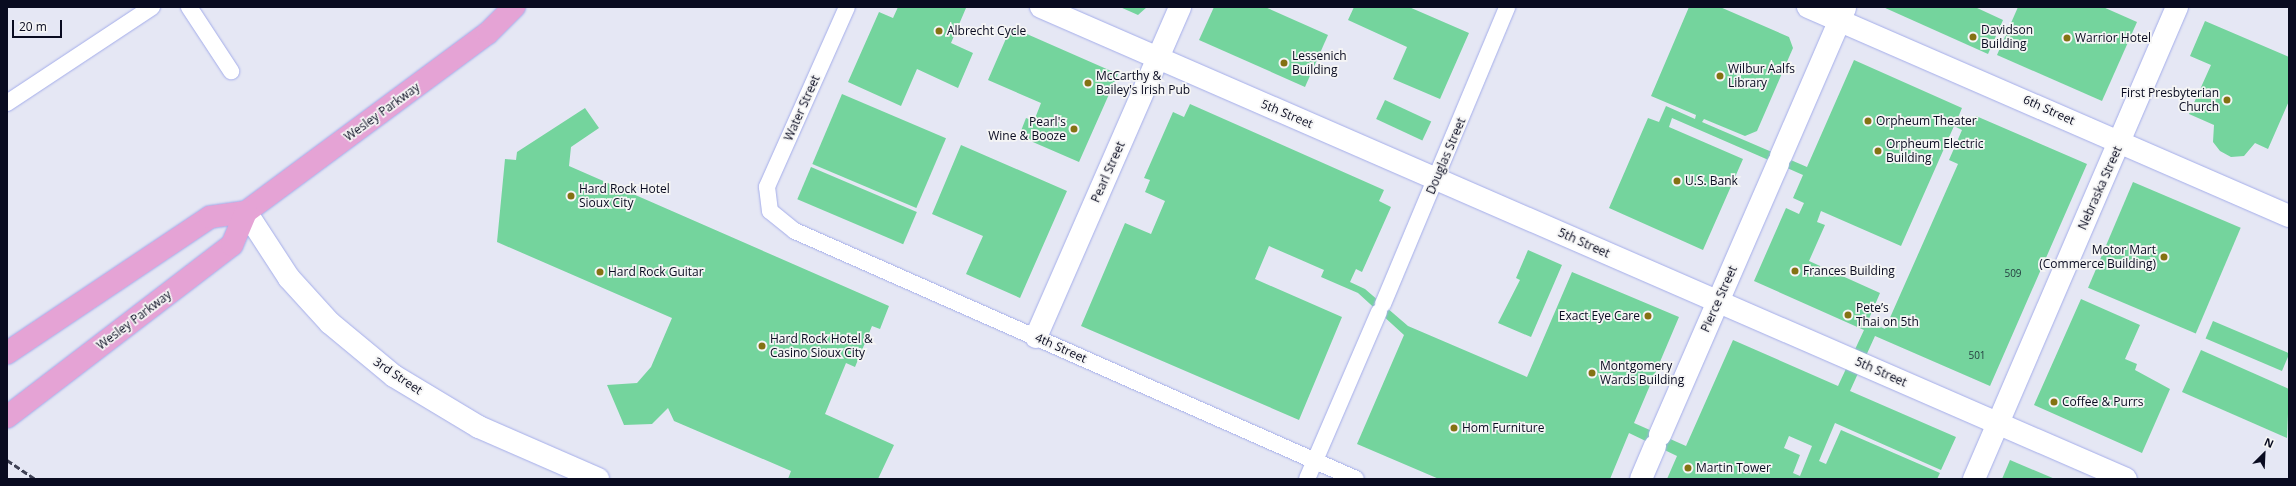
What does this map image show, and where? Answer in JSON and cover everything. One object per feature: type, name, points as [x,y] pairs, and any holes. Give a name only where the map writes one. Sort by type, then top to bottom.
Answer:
[{"type":"main road","name":"Wesley Parkway","points":[[7,353],[210,217],[246,212],[488,33],[514,7]]},
{"type":"main road","name":"5th Street","points":[[1041,7],[2126,479]]},
{"type":"main road","name":"Pearl Street","points":[[1036,337],[1180,7]]},
{"type":"main road","name":"6th Street","points":[[1808,7],[1843,14],[2120,142],[2289,216]]},
{"type":"main road","name":"Nebraska Street","points":[[1974,479],[2177,7]]},
{"type":"main road","name":"Pierce Street","points":[[1641,479],[1843,14]]},
{"type":"main road","name":"Wesley Parkway","points":[[7,417],[232,245],[246,212]]},
{"type":"main road","name":"3rd Street","points":[[246,212],[289,278],[330,323],[394,376],[479,427],[598,479]]},
{"type":"street","points":[[7,103],[152,7]]},
{"type":"street","points":[[189,7],[230,71]]},
{"type":"street","name":"Water Street","points":[[770,210],[767,187],[847,7]]},
{"type":"street","name":"Douglas Street","points":[[1307,479],[1437,179],[1507,7]]},
{"type":"street","name":"4th Street","points":[[770,210],[795,231],[1356,479]]},
{"type":"building","points":[[898,7],[966,8],[951,43],[973,53],[958,88],[917,69],[901,106],[848,82],[879,12],[893,18]]},
{"type":"building","points":[[1120,7],[1147,7],[1138,15]]},
{"type":"building","name":"Lessenich Building","points":[[1214,7],[1265,7],[1328,35],[1305,87],[1199,40]]},
{"type":"building","points":[[1354,7],[1409,7],[1469,33],[1440,99],[1393,79],[1407,47],[1348,20]]},
{"type":"building","points":[[1689,7],[1720,7],[1789,37],[1793,48],[1757,131],[1745,136],[1704,119],[1702,122],[1807,167],[1854,60],[1962,108],[1957,120],[1971,126],[1976,116],[2087,164],[1990,386],[1875,336],[1850,391],[1956,437],[1941,470],[1835,423],[1819,461],[1826,464],[1841,430],[1940,473],[1937,479],[1667,479],[1677,456],[1629,433],[1610,479],[1439,479],[1357,444],[1404,335],[1358,293],[1321,277],[1324,270],[1269,246],[1255,279],[1342,317],[1299,420],[1081,326],[1125,223],[1151,234],[1165,201],[1145,192],[1150,180],[1144,178],[1173,112],[1184,117],[1190,104],[1384,190],[1379,201],[1391,207],[1362,272],[1356,269],[1350,282],[1365,289],[1408,326],[1527,377],[1572,272],[1679,317],[1634,423],[1686,446],[1733,340],[1838,386],[1864,330],[1754,281],[1786,208],[1799,214],[1804,203],[1793,198],[1803,175],[1672,118],[1669,127],[1743,159],[1703,250],[1609,208],[1648,118],[1659,122],[1666,106],[1695,119],[1696,115],[1651,96]],"holes":[[[1954,126],[1962,130],[1949,160],[1958,164],[1885,329],[1868,321],[1880,293],[1809,261],[1825,225],[1817,222],[1821,211],[1901,246]],[[1789,436],[1812,446],[1800,476],[1793,473],[1800,455],[1784,448]]]},
{"type":"building","name":"Davidson Building","points":[[1883,7],[1975,7],[2003,20],[1988,54]]},
{"type":"building","name":"Warrior Hotel","points":[[2018,7],[2103,7],[2137,22],[2102,101],[1997,55]]},
{"type":"building","points":[[2205,21],[2289,57],[2289,101],[2268,149],[2255,143],[2244,156],[2231,157],[2220,151],[2213,142],[2214,125],[2189,114],[2211,65],[2190,56]]},
{"type":"building","points":[[1011,27],[1118,74],[1079,162],[1019,136],[1026,118],[1034,121],[1041,103],[988,80]]},
{"type":"building","points":[[842,94],[946,138],[916,208],[812,164]]},
{"type":"building","points":[[1385,100],[1431,122],[1422,141],[1376,119]]},
{"type":"building","name":"Hard Rock Hotel & Casino Sioux City","points":[[585,108],[599,128],[571,147],[569,166],[889,306],[880,329],[872,326],[855,367],[846,363],[825,414],[894,445],[878,479],[788,479],[791,471],[674,421],[668,408],[652,424],[624,425],[607,385],[637,383],[651,367],[672,318],[497,242],[505,159],[516,160],[517,152]]},
{"type":"building","points":[[961,145],[1067,191],[1020,298],[966,274],[983,236],[932,214]]},
{"type":"building","points":[[811,167],[917,212],[903,244],[797,199]]},
{"type":"building","name":"Motor Mart (Commerce Building)","points":[[2133,182],[2241,228],[2196,334],[2088,288]]},
{"type":"building","points":[[1528,250],[1562,265],[1531,337],[1498,323],[1520,280],[1516,278]]},
{"type":"building","points":[[2081,299],[2140,325],[2125,359],[2137,364],[2135,370],[2170,389],[2142,453],[2034,405]]},
{"type":"building","points":[[2213,321],[2289,353],[2282,371],[2206,338]]},
{"type":"building","points":[[2201,350],[2289,389],[2287,438],[2182,392]]},
{"type":"building","points":[[2010,460],[2055,479],[2002,479]]},
{"type":"railway","points":[[7,460],[35,479]]},
{"type":"place","name":"Albrecht Cycle","points":[[939,31]]},
{"type":"place","name":"Davidson Building","points":[[1973,37]]},
{"type":"place","name":"Warrior Hotel","points":[[2067,38]]},
{"type":"place","name":"Lessenich Building","points":[[1284,63]]},
{"type":"place","name":"Wilbur Aalfs Library","points":[[1720,76]]},
{"type":"place","name":"McCarthy & Bailey's Irish Pub","points":[[1088,83]]},
{"type":"place","name":"First Presbyterian Church","points":[[2227,100]]},
{"type":"place","name":"Orpheum Theater","points":[[1868,121]]},
{"type":"place","name":"Pearl's Wine & Booze","points":[[1074,129]]},
{"type":"place","name":"Orpheum Electric Building","points":[[1878,151]]},
{"type":"place","name":"U.S. Bank","points":[[1677,181]]},
{"type":"place","name":"Hard Rock Hotel Sioux City","points":[[571,196]]},
{"type":"place","name":"Motor Mart (Commerce Building)","points":[[2164,257]]},
{"type":"place","name":"Frances Building","points":[[1795,271]]},
{"type":"place","name":"Hard Rock Guitar","points":[[600,272]]},
{"type":"place","name":"Pete’s Thai on 5th","points":[[1848,315]]},
{"type":"place","name":"Exact Eye Care","points":[[1648,316]]},
{"type":"place","name":"Hard Rock Hotel & Casino Sioux City","points":[[762,346]]},
{"type":"place","name":"Montgomery Wards Building","points":[[1592,373]]},
{"type":"place","name":"Coffee & Purrs","points":[[2054,402]]},
{"type":"place","name":"Hom Furniture","points":[[1454,428]]},
{"type":"place","name":"Martin Tower","points":[[1688,468]]}]
